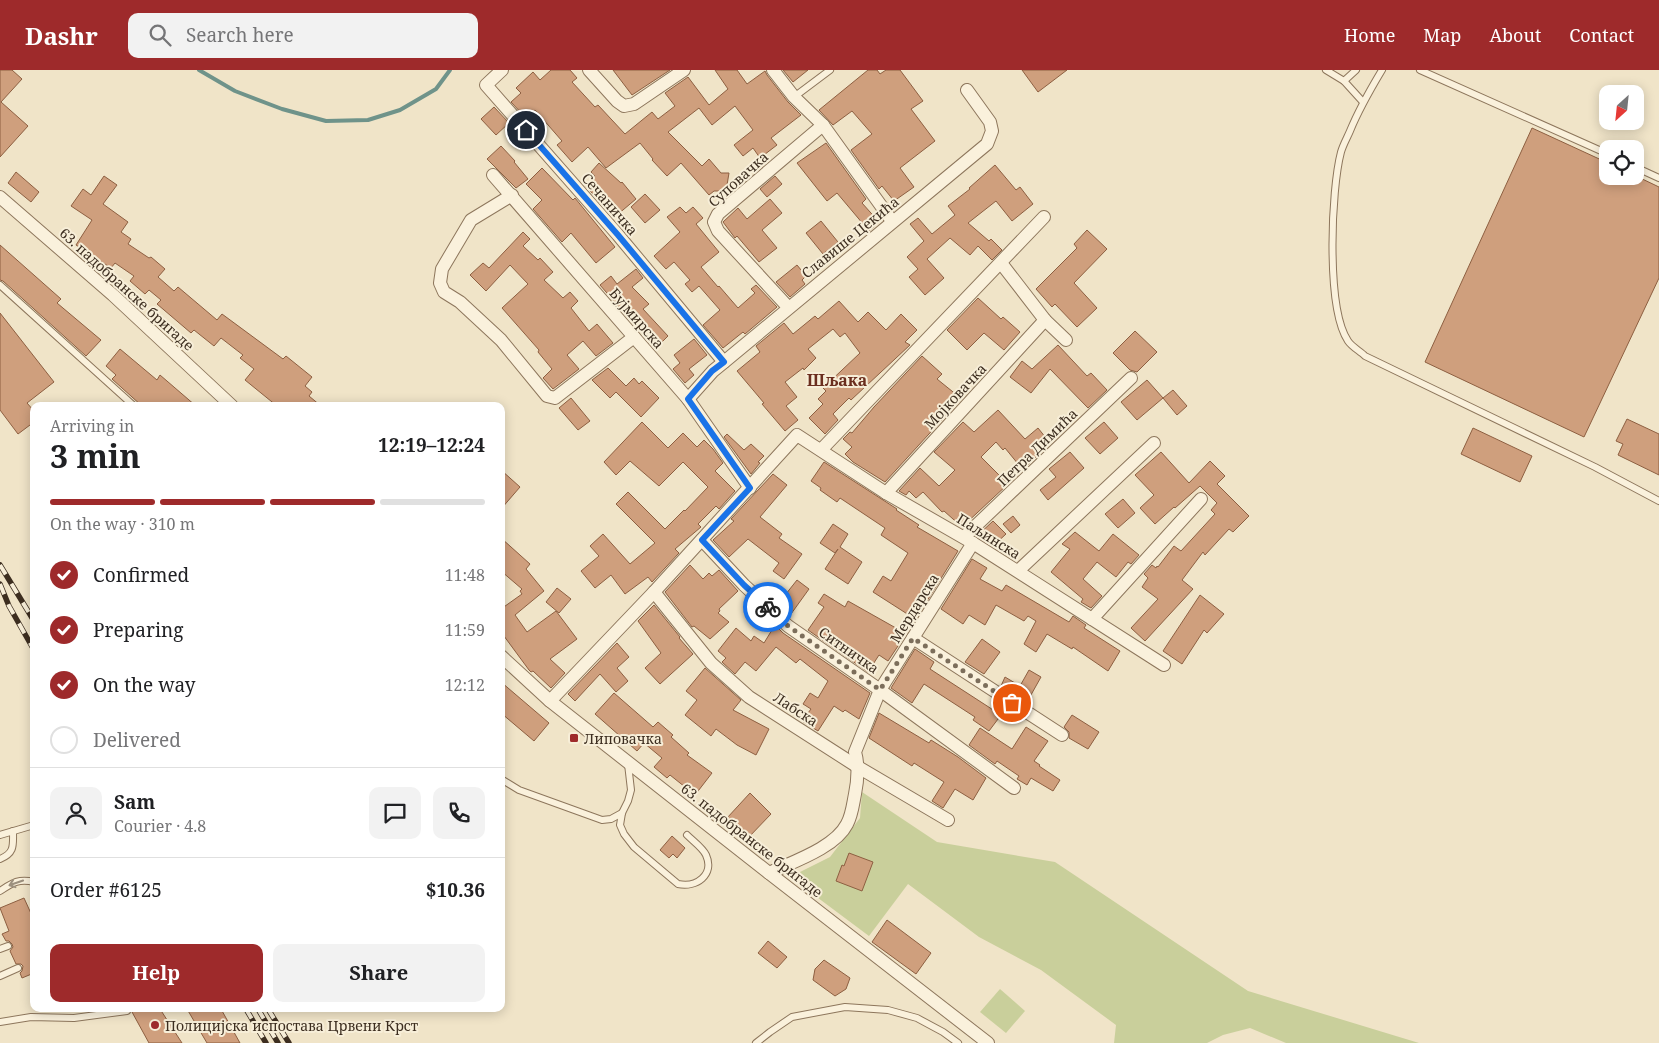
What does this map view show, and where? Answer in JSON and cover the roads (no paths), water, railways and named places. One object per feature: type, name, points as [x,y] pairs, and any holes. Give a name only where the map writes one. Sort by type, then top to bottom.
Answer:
[{"type":"street","name":"Сечаничка","points":[[502,70],[486,85],[618,235],[724,362]]},
{"type":"street","points":[[589,70],[617,101],[624,106],[634,104],[684,70]]},
{"type":"street","points":[[774,70],[794,97],[823,125],[892,221]]},
{"type":"street","name":"Славише Цекића","points":[[688,399],[712,371],[987,144],[992,131],[990,122],[967,90]]},
{"type":"street","name":"Суповачка","points":[[788,307],[718,231],[714,222],[718,214],[823,125]]},
{"type":"street","name":"Бујмирска","points":[[493,174],[688,399],[750,488]]},
{"type":"street","points":[[512,195],[472,220],[442,269],[440,283],[444,292],[460,302],[501,340],[547,396],[556,398],[634,337]]},
{"type":"street","name":"63. падобранске бригаде","points":[[0,197],[113,295],[228,402]]},
{"type":"street","points":[[821,450],[1044,217]]},
{"type":"street","points":[[1002,262],[1045,320],[1066,340]]},
{"type":"street","name":"Мојковачка","points":[[886,493],[1045,320]]},
{"type":"street","name":"Петра Димића","points":[[969,540],[1131,378]]},
{"type":"street","name":"Паљинска","points":[[750,488],[797,435],[886,493],[969,540],[1164,665]]},
{"type":"street","points":[[1018,571],[1154,444]]},
{"type":"street","points":[[550,700],[654,592],[750,488]]},
{"type":"street","points":[[1092,619],[1201,500]]},
{"type":"street","name":"Ситничка","points":[[702,540],[744,585],[788,626],[880,690],[1014,788]]},
{"type":"street","name":"Мердарска","points":[[769,873],[826,845],[844,830],[849,821],[854,800],[858,767],[855,752],[880,690],[913,638],[969,540]]},
{"type":"street","name":"Лабска","points":[[654,592],[711,663],[749,697],[858,767],[948,820]]},
{"type":"street","points":[[913,638],[1062,735]]},
{"type":"street","name":"63. падобранске бригаде","points":[[505,660],[550,700],[628,762],[988,1043]]},
{"type":"lane","points":[[794,97],[830,70]]},
{"type":"lane","points":[[1326,70],[1344,81],[1363,102]]},
{"type":"lane","points":[[1344,81],[1356,70]]},
{"type":"lane","points":[[1382,70],[1363,102],[1341,150],[1336,178],[1332,253],[1336,305],[1342,328],[1349,342],[1365,356],[1595,467],[1659,501]]},
{"type":"lane","points":[[1420,70],[1599,150]]},
{"type":"lane","points":[[1644,171],[1659,178]]},
{"type":"lane","points":[[0,284],[130,402]]},
{"type":"lane","points":[[628,762],[631,790],[622,813],[620,825],[624,834],[634,847],[678,884],[687,886],[698,882],[707,873],[709,865],[706,853],[687,835]]},
{"type":"lane","points":[[505,781],[519,790],[602,820],[612,819],[622,813]]},
{"type":"lane","points":[[0,835],[30,826]]},
{"type":"lane","points":[[0,859],[9,854],[13,848],[13,831]]},
{"type":"lane","points":[[0,891],[14,882],[22,880],[30,881]]},
{"type":"lane","points":[[0,950],[8,946]]},
{"type":"lane","points":[[1,973],[18,968]]},
{"type":"lane","points":[[756,1043],[792,1017],[845,1007],[888,1010],[917,1018],[944,1032],[958,1043]]},
{"type":"lane","points":[[0,1022],[31,1017],[74,1018],[119,1012]]},
{"type":"waterway","points":[[199,70],[235,91],[282,109],[326,121],[368,120],[400,110],[436,89],[450,70]]},
{"type":"railway","points":[[0,565],[30,614]]},
{"type":"railway","points":[[0,584],[9,606],[30,643]]},
{"type":"railway","points":[[248,1012],[266,1043]]},
{"type":"railway","points":[[260,1012],[278,1043]]},
{"type":"railway","points":[[270,1012],[289,1043]]},
{"type":"place","name":"Липовачка","points":[[574,738]]},
{"type":"place","name":"Полицијска испостава Црвени Крст","points":[[155,1025]]},
{"type":"district","name":"Шљака","points":[[837,380]]}]
